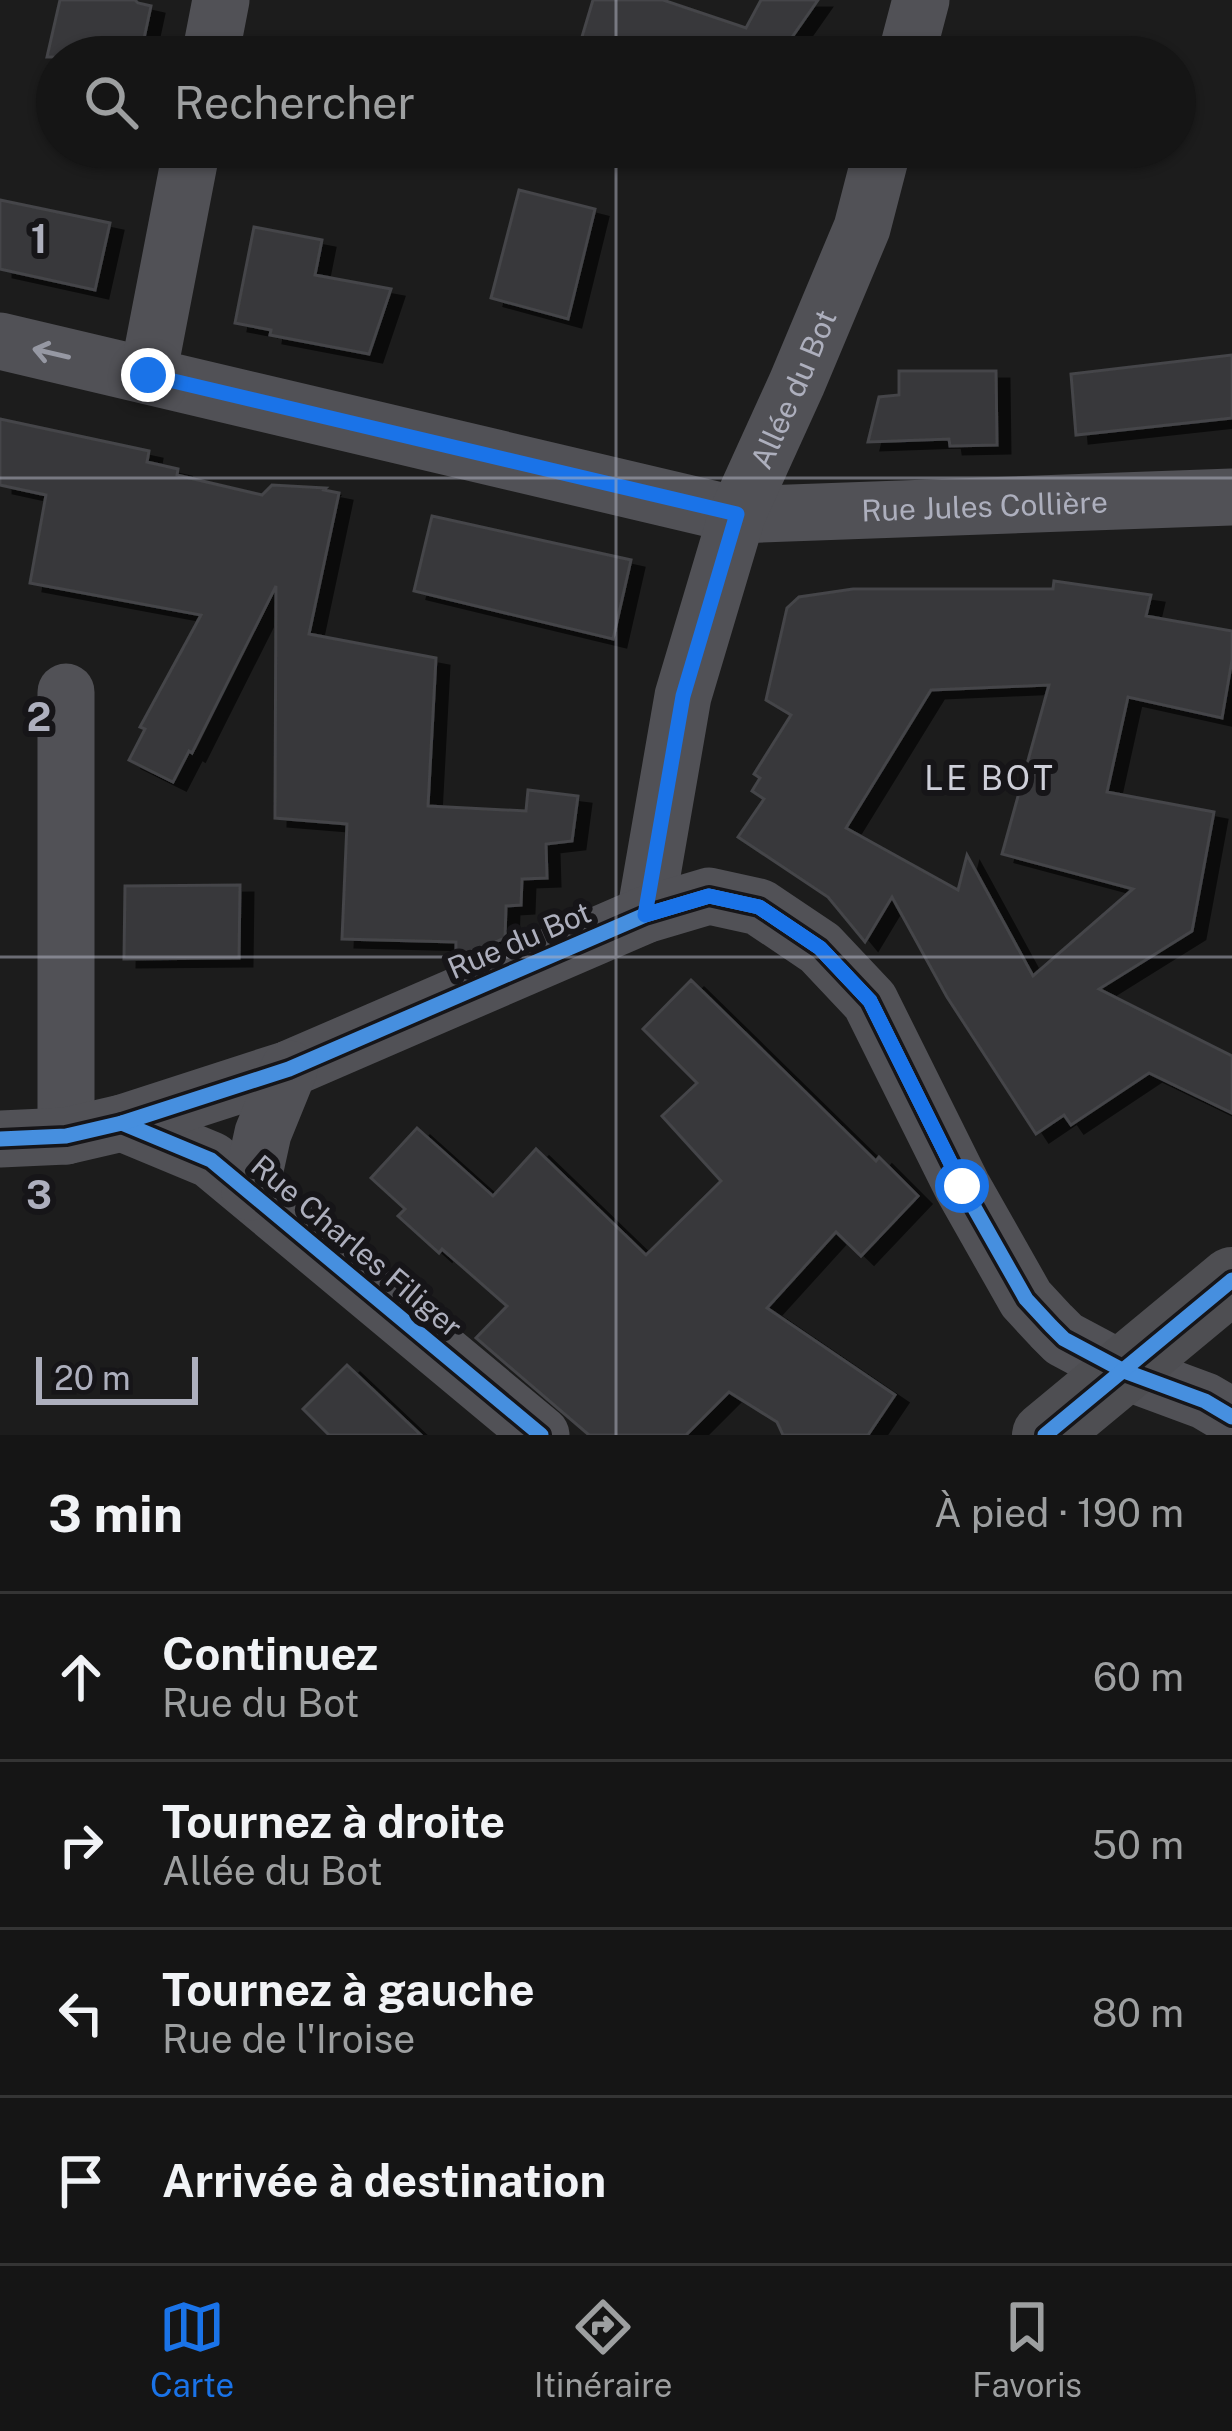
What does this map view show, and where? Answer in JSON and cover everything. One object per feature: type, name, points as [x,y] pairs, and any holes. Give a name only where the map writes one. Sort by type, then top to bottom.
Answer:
[{"type":"main road","points":[[1045,1435],[1232,1280]]},
{"type":"street","points":[[214,36],[221,0]]},
{"type":"street","points":[[148,375],[188,168]]},
{"type":"street","name":"Allée du Bot","points":[[645,915],[683,696],[737,514],[862,228],[878,168]]},
{"type":"street","name":"Rue Jules Collière","points":[[0,341],[737,514],[1232,497]]},
{"type":"street","points":[[66,692],[66,1136]]},
{"type":"street","name":"Rue du Bot","points":[[0,1139],[66,1136],[122,1123],[289,1069],[645,915],[709,896],[759,907],[820,948],[870,1001],[962,1186],[1027,1299],[1064,1339],[1124,1371],[1205,1401],[1232,1417]]},
{"type":"street","points":[[250,1192],[263,1133],[289,1069]]},
{"type":"street","name":"Rue Charles Filiger","points":[[122,1123],[212,1160],[541,1435]]},
{"type":"building","points":[[60,0],[135,0],[151,6],[145,36],[52,36]]},
{"type":"building","points":[[593,0],[663,0],[746,28],[761,0],[818,0],[793,36],[582,36]]},
{"type":"building","points":[[519,190],[595,209],[568,319],[491,298]]},
{"type":"building","points":[[0,200],[110,223],[95,290],[0,269]]},
{"type":"building","points":[[254,227],[322,240],[315,275],[391,289],[369,354],[270,335],[271,330],[235,323]]},
{"type":"building","points":[[1232,355],[1232,418],[1076,435],[1071,374]]},
{"type":"building","points":[[899,371],[996,371],[997,445],[950,446],[949,439],[868,442],[879,397],[899,395]]},
{"type":"building","points":[[0,419],[149,451],[147,462],[178,469],[177,475],[262,495],[272,485],[339,493],[309,634],[436,658],[428,806],[526,811],[528,790],[578,796],[572,841],[546,844],[547,878],[522,879],[521,905],[506,906],[505,938],[456,959],[456,942],[342,939],[347,824],[275,818],[276,586],[173,782],[129,760],[145,729],[140,727],[201,615],[30,583],[46,495],[0,485]]},
{"type":"building","points":[[432,516],[631,560],[613,639],[414,591]]},
{"type":"building","points":[[1054,581],[1151,595],[1146,616],[1232,631],[1222,718],[1128,697],[1107,792],[1214,812],[1192,931],[1099,989],[1232,1056],[1232,1113],[1149,1073],[1071,1125],[1064,1115],[1036,1134],[947,997],[892,897],[865,942],[828,897],[738,837],[764,799],[752,791],[760,778],[754,774],[791,715],[766,700],[787,608],[799,597],[853,589],[1053,589]],"holes":[[[1049,685],[1002,854],[1133,889],[1033,976],[967,855],[958,890],[846,828],[931,690]]]},
{"type":"building","points":[[240,885],[239,958],[124,959],[125,886]]},
{"type":"building","points":[[691,980],[918,1196],[861,1256],[836,1232],[767,1308],[895,1395],[868,1435],[783,1435],[777,1422],[729,1392],[686,1435],[589,1435],[476,1338],[507,1306],[398,1216],[405,1209],[371,1178],[417,1128],[493,1196],[536,1149],[646,1255],[721,1181],[662,1116],[697,1083],[643,1029]]},
{"type":"building","points":[[347,1365],[421,1435],[329,1435],[303,1409]]},
{"type":"cycle path","points":[[0,1139],[66,1136],[122,1123],[289,1069],[645,915],[709,896],[759,907],[820,948],[870,1001],[962,1186],[1026,1299],[1051,1326],[1064,1339],[1124,1371],[1205,1401],[1232,1417]]},
{"type":"cycle path","points":[[122,1123],[211,1160],[541,1435]]},
{"type":"cycle path","points":[[1045,1435],[1232,1280]]},
{"type":"district","name":"LE BOT","points":[[990,778]]},
{"type":"route","points":[[148,375],[737,514],[683,696],[645,915],[709,896],[759,907],[820,948],[870,1001],[962,1186]]}]
